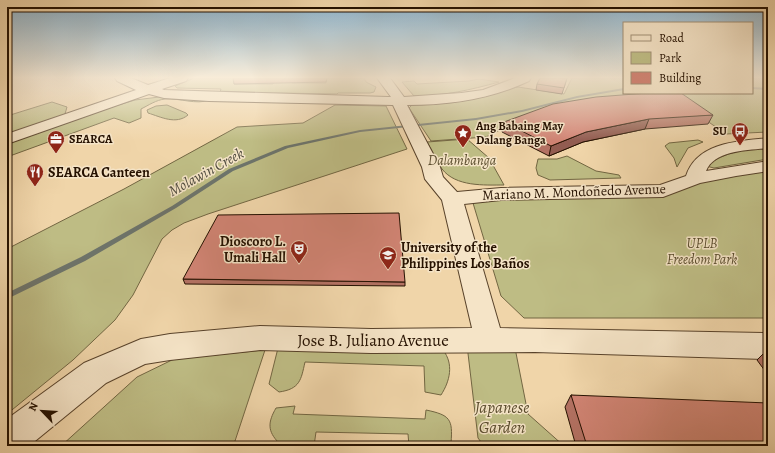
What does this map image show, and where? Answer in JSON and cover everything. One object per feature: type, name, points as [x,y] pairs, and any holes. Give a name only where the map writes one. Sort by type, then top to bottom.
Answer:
[{"type":"street","points":[[7,139],[122,99]]},
{"type":"street","points":[[274,99],[400,104],[444,99]]},
{"type":"street","points":[[398,99],[420,141],[431,167],[434,179],[452,199],[489,340]]},
{"type":"street","points":[[694,179],[701,162],[712,154],[740,146],[768,143]]},
{"type":"street","name":"Mariano M. Mondoñedo Avenue","points":[[452,199],[501,194],[663,191],[694,179],[736,170],[768,166]]},
{"type":"street","name":"Jose B. Juliano Avenue","points":[[7,441],[95,373],[140,352],[170,347],[260,338],[371,341],[489,340],[768,346]]},
{"type":"green space","points":[[164,99],[159,100],[141,109],[141,118],[129,123],[114,118],[7,157],[7,144],[135,100]]},
{"type":"green space","points":[[172,99],[210,100],[193,102]]},
{"type":"green space","points":[[447,99],[768,99],[768,132],[726,134],[681,103],[530,119],[486,137],[431,141],[409,108],[412,105]]},
{"type":"green space","points":[[52,102],[67,107],[65,114],[61,118],[7,136],[7,116]]},
{"type":"green space","points":[[167,105],[188,115],[183,118],[173,120],[148,113],[147,110],[156,106]]},
{"type":"green space","points":[[335,105],[386,106],[407,149],[208,214],[184,223],[172,230],[162,239],[133,295],[115,320],[73,360],[7,414],[7,249],[124,189],[237,127],[303,123]]},
{"type":"green space","name":"Dalambanga","points":[[467,139],[489,158],[504,185],[471,184],[455,179],[442,169],[427,142]]},
{"type":"green space","points":[[698,140],[703,142],[688,148],[677,167],[674,158],[665,146],[669,143]]},
{"type":"green space","points":[[768,146],[768,159],[714,168],[706,166],[728,154]]},
{"type":"green space","points":[[567,156],[596,171],[619,175],[621,178],[550,180],[538,175],[536,168],[538,159],[557,159]]},
{"type":"green space","name":"UPLB Freedom Park","points":[[768,167],[768,318],[524,318],[501,296],[473,203],[474,200],[669,192],[707,176]]},
{"type":"green space","name":"Japanese Garden","points":[[467,345],[515,348],[528,414],[564,446],[484,446],[478,438]]},
{"type":"green space","points":[[278,348],[443,350],[449,361],[450,372],[447,384],[441,395],[425,392],[424,366],[305,362],[301,379],[298,383],[291,389],[279,392],[269,384]]},
{"type":"green space","points":[[265,350],[235,441],[228,446],[61,446],[137,377],[174,359]]},
{"type":"green space","points":[[295,406],[293,414],[425,419],[426,410],[445,416],[448,419],[451,428],[451,443],[446,446],[409,446],[408,434],[316,432],[314,446],[279,443],[272,434],[270,426],[273,413],[276,408]]},
{"type":"building","points":[[583,99],[690,99],[713,115],[649,119],[586,132],[551,146],[504,122],[553,104]]},
{"type":"building","name":"Dioscoro L. Umali Hall","points":[[399,213],[405,282],[183,279],[218,215]]},
{"type":"building","points":[[571,395],[768,403],[768,446],[587,446]]},
{"type":"waterway","name":"Molawin Creek","points":[[7,296],[83,259],[174,207],[231,170],[287,147],[360,131],[476,119],[522,111],[569,99]]},
{"type":"place","name":"SU","points":[[740,146]]},
{"type":"place","name":"Ang Babaing May Dalang Banga","points":[[463,148]]},
{"type":"place","name":"SEARCA","points":[[56,154]]},
{"type":"place","name":"SEARCA Canteen","points":[[35,187]]},
{"type":"place","name":"Dioscoro L. Umali Hall","points":[[299,264]]},
{"type":"place","name":"University of the Philippines Los Baños","points":[[388,270]]}]
